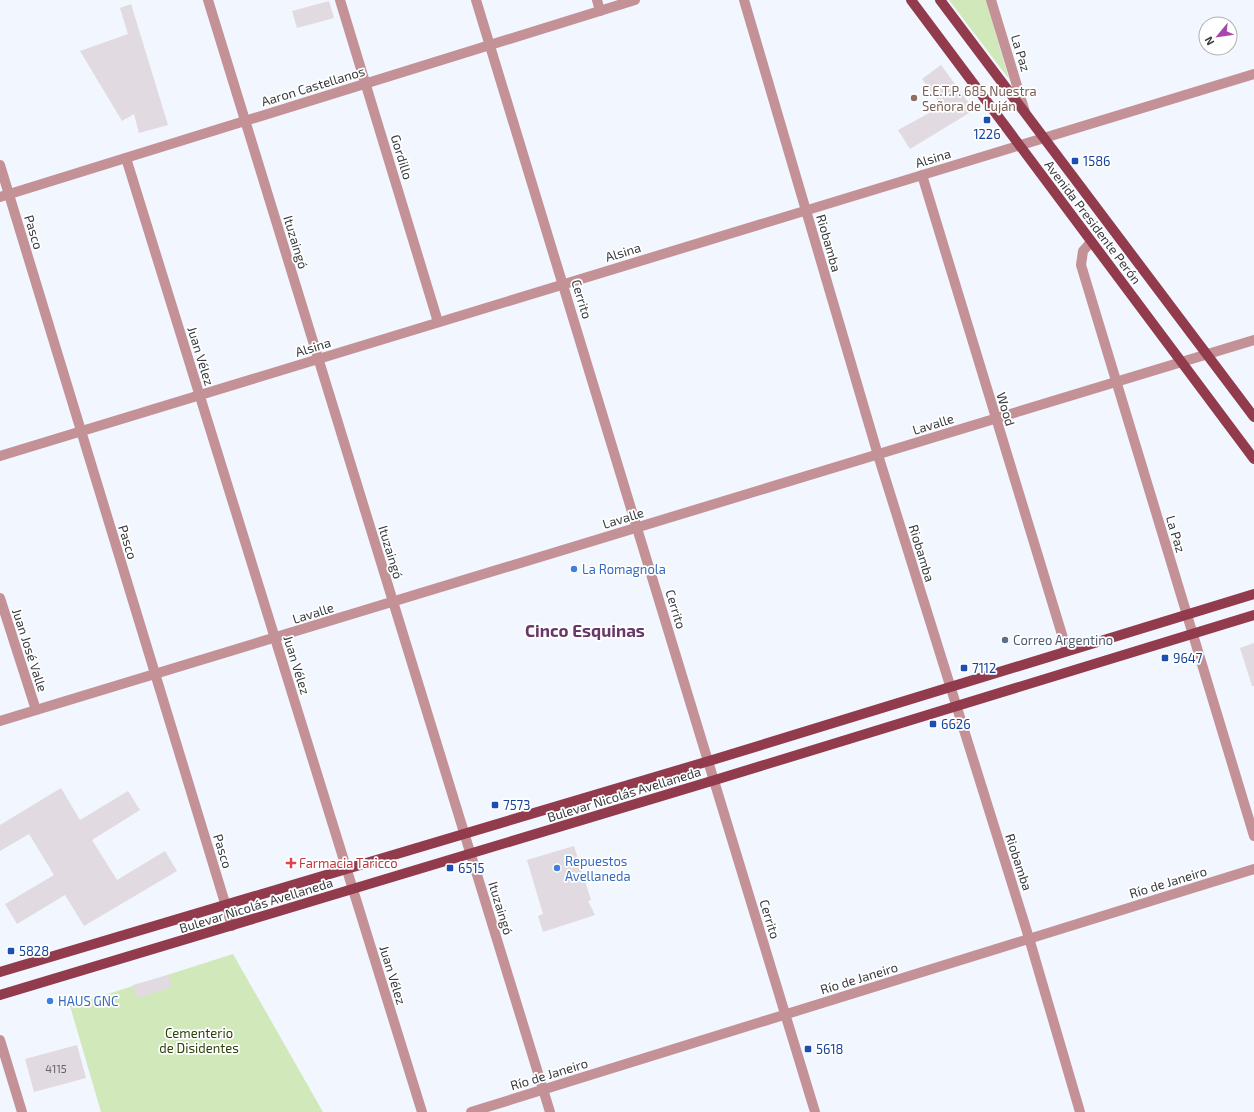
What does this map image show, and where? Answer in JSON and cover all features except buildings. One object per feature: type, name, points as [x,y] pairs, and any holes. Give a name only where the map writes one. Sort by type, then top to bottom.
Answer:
[{"type":"main road","name":"Avenida Presidente Perón","points":[[911,0],[1254,459]]},
{"type":"main road","name":"Avenida Presidente Perón","points":[[940,0],[1254,417]]},
{"type":"main road","name":"Bulevar Nicolás Avellaneda","points":[[0,972],[709,761],[1254,594]]},
{"type":"main road","name":"Bulevar Nicolás Avellaneda","points":[[0,995],[956,707],[1254,615]]},
{"type":"street","name":"Ituzaingó","points":[[208,0],[550,1112]]},
{"type":"street","name":"Gordillo","points":[[340,0],[438,322]]},
{"type":"street","name":"Cerrito","points":[[476,0],[564,284],[815,1112]]},
{"type":"street","points":[[597,0],[600,11]]},
{"type":"street","name":"Aaron Castellanos","points":[[4,195],[635,0]]},
{"type":"street","name":"Riobamba","points":[[744,0],[878,455],[1029,938],[1080,1112]]},
{"type":"street","name":"La Paz","points":[[991,0],[1025,114]]},
{"type":"street","name":"Alsina","points":[[0,456],[1254,74]]},
{"type":"street","name":"Juan Vélez","points":[[126,158],[422,1112]]},
{"type":"street","name":"Pasco","points":[[0,165],[4,195],[81,431],[232,926]]},
{"type":"street","name":"Wood","points":[[922,175],[1067,651]]},
{"type":"street","name":"La Paz","points":[[1091,242],[1083,251],[1081,265],[1254,836]]},
{"type":"street","name":"Lavalle","points":[[0,721],[1254,340]]},
{"type":"street","name":"Juan José Valle","points":[[0,598],[36,710]]},
{"type":"street","name":"Río de Janeiro","points":[[471,1112],[1254,869]]},
{"type":"street","points":[[0,1040],[22,1112]]},
{"type":"green space","points":[[949,0],[986,0],[1009,79]]},
{"type":"green space","name":"Cementerio de Disidentes","points":[[233,954],[323,1112],[101,1112],[70,1006]]},
{"type":"place","name":"E.E.T.P. 685 Nuestra Señora de Luján","points":[[914,98]]},
{"type":"place","name":"1226","points":[[987,120]]},
{"type":"place","name":"1586","points":[[1075,161]]},
{"type":"place","name":"La Romagnola","points":[[574,569]]},
{"type":"place","name":"Correo Argentino","points":[[1005,640]]},
{"type":"place","name":"9647","points":[[1165,658]]},
{"type":"place","name":"7112","points":[[964,668]]},
{"type":"place","name":"6626","points":[[933,724]]},
{"type":"place","name":"7573","points":[[495,805]]},
{"type":"place","name":"Farmacia Taricco","points":[[291,863]]},
{"type":"place","name":"6515","points":[[450,868]]},
{"type":"place","name":"Repuestos Avellaneda","points":[[557,868]]},
{"type":"place","name":"5828","points":[[11,951]]},
{"type":"place","name":"HAUS GNC","points":[[50,1001]]},
{"type":"place","name":"5618","points":[[808,1049]]},
{"type":"district","name":"Cinco Esquinas","points":[[585,631]]}]
